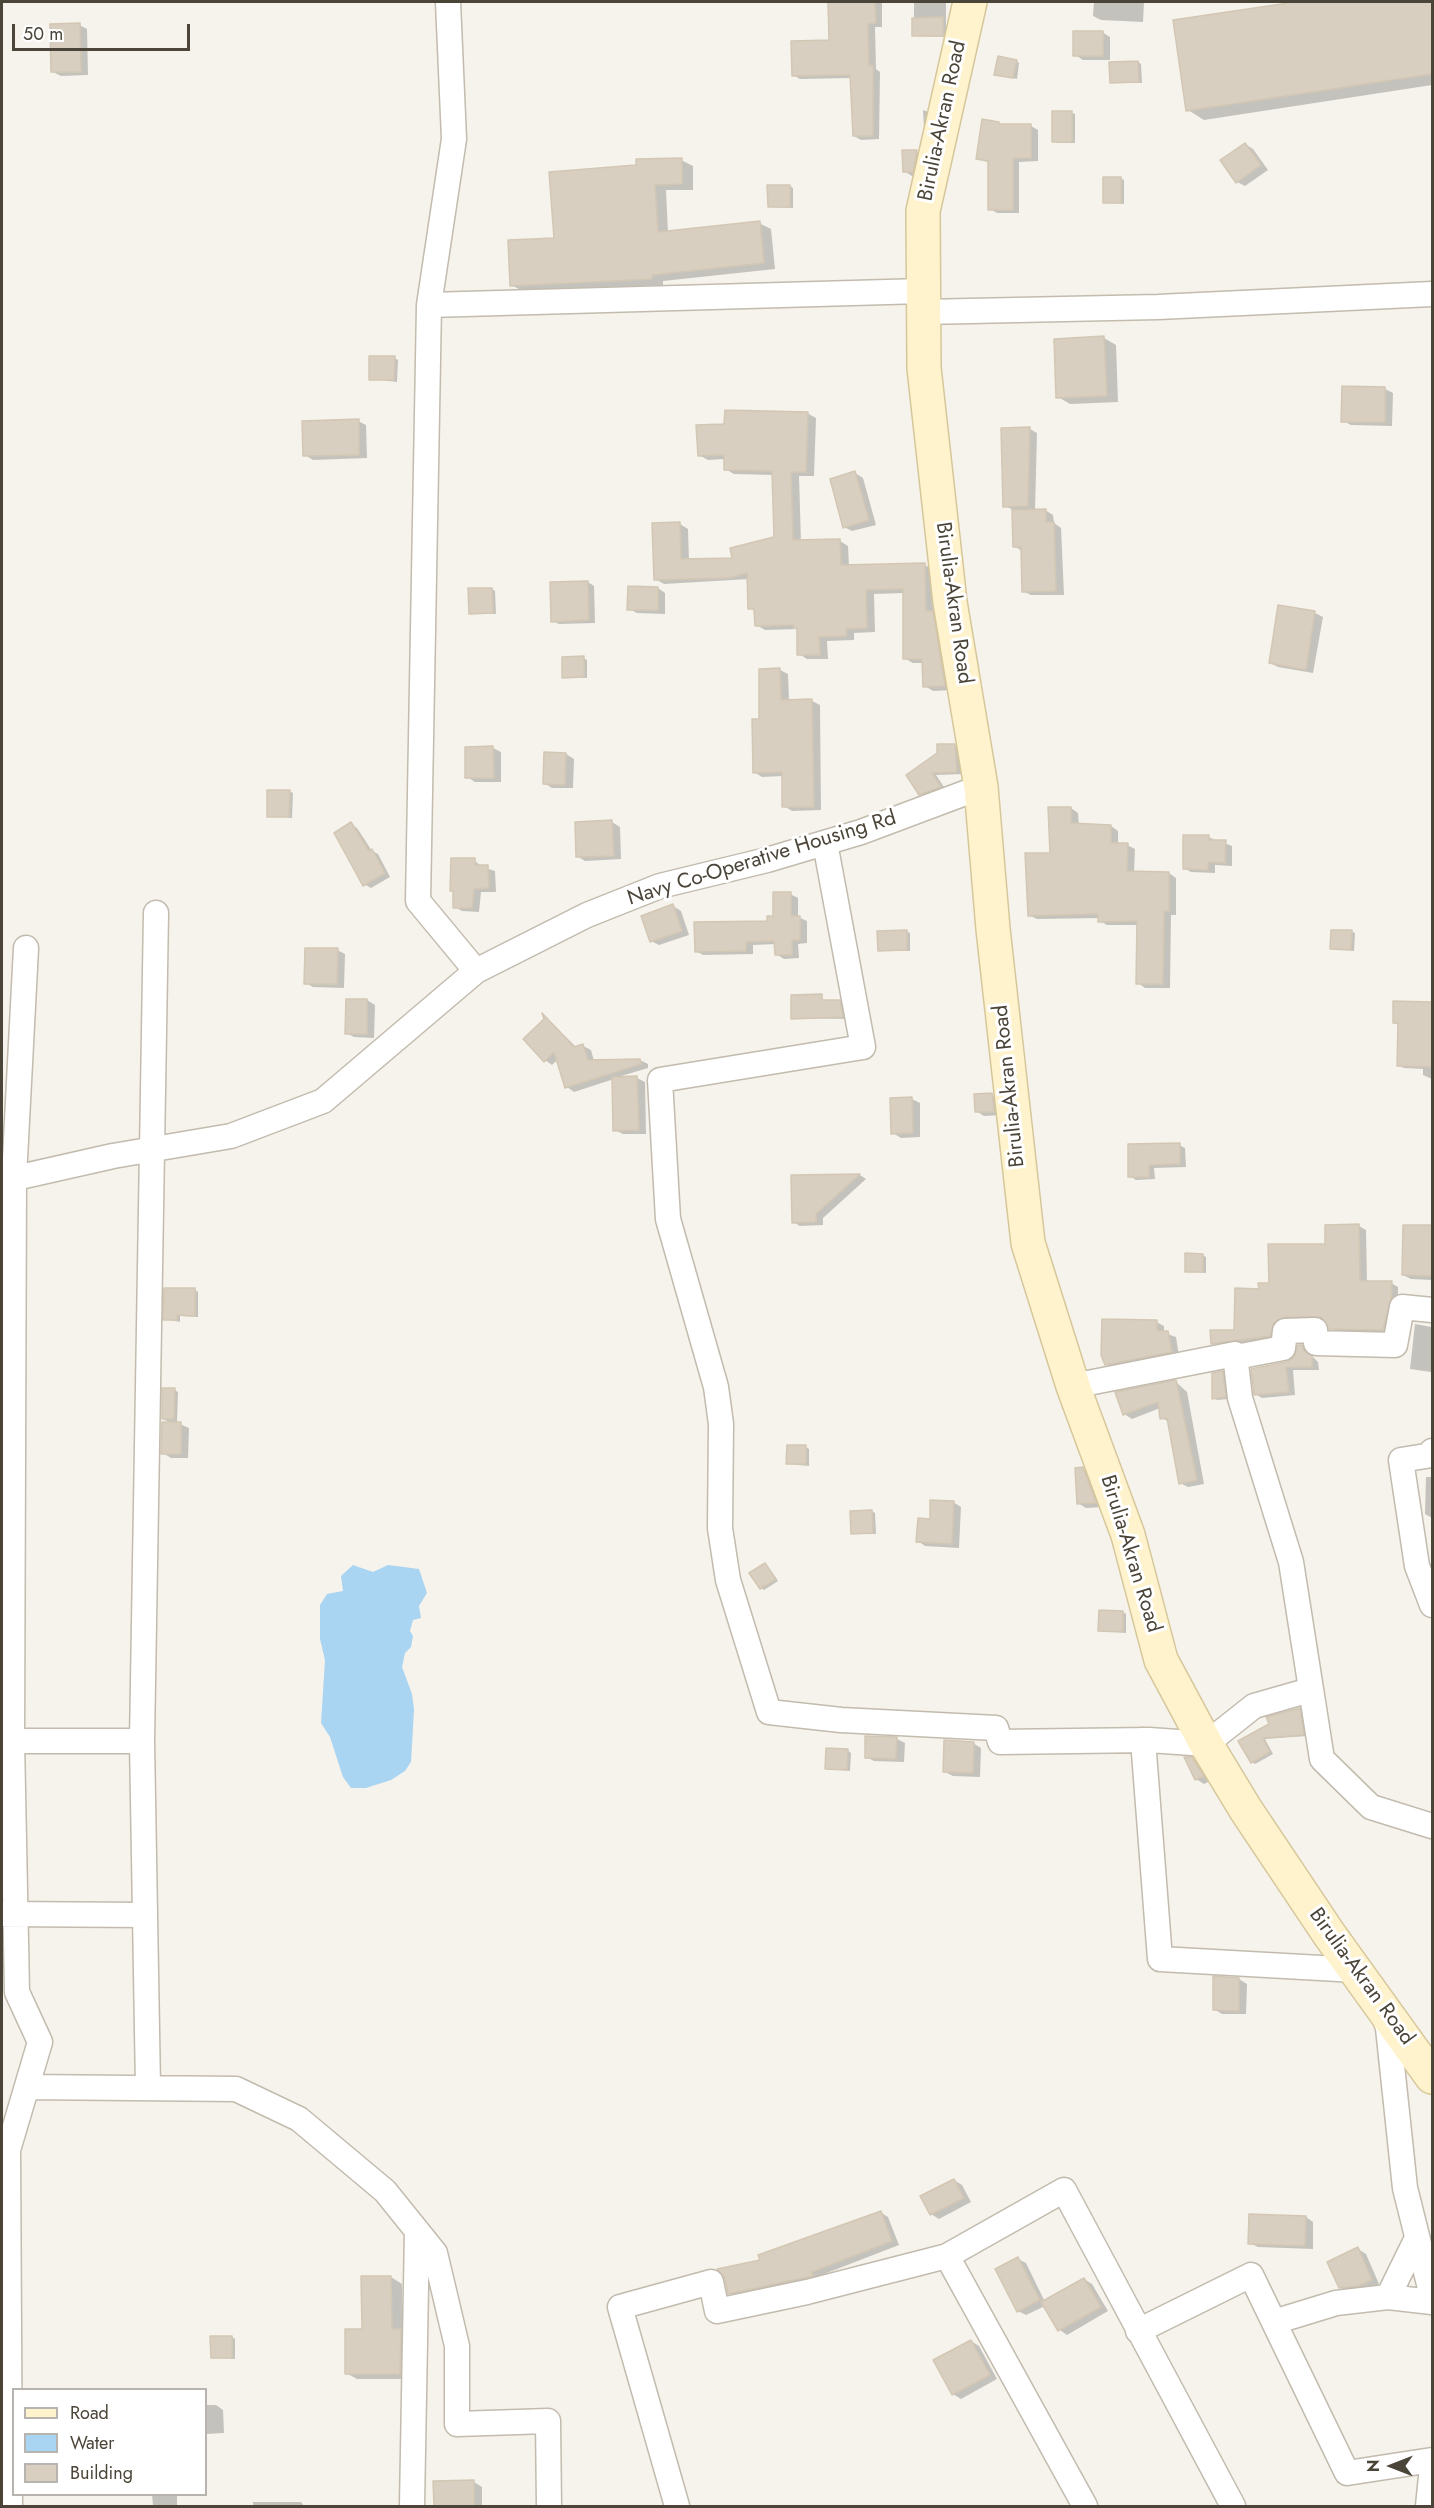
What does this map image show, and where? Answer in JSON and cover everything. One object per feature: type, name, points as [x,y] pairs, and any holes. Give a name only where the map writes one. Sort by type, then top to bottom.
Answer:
[{"type":"street","points":[[448,2],[454,139],[429,305],[418,901],[476,971]]},
{"type":"street","name":"Birulia-Akran Road","points":[[970,2],[923,211],[924,368],[950,602],[981,787],[993,929],[1028,1243],[1073,1386],[1128,1535],[1161,1660],[1206,1744],[1252,1819],[1432,2077]]},
{"type":"street","points":[[429,305],[923,302],[1158,307],[1432,294]]},
{"type":"street","name":"Navy Co-Operative Housing Rd","points":[[8,1180],[153,1149],[231,1136],[323,1101],[476,971],[587,915],[660,886],[767,860],[825,843],[981,787]]},
{"type":"street","points":[[825,843],[863,1047],[660,1080],[668,1219],[716,1387],[721,1424],[720,1528],[728,1580],[769,1712],[841,1720],[996,1728],[1000,1742],[1143,1740],[1206,1744],[1254,1706],[1310,1690]]},
{"type":"street","points":[[148,2088],[142,1741],[156,913]]},
{"type":"street","points":[[10,2506],[8,2150],[40,2042],[17,1992],[8,1915],[8,1180],[26,948]]},
{"type":"street","points":[[1073,1386],[1235,1354],[1236,1357],[1283,1348],[1285,1331],[1315,1330],[1316,1343],[1395,1345],[1402,1307],[1432,1310]]},
{"type":"street","points":[[1236,1357],[1239,1398],[1290,1562],[1322,1759],[1371,1807],[1432,1826]]},
{"type":"street","points":[[1432,1450],[1432,1455],[1401,1460],[1418,1566],[1432,1605]]},
{"type":"street","points":[[7,1740],[142,1741]]},
{"type":"street","points":[[1143,1740],[1160,1959],[1356,1970]]},
{"type":"street","points":[[8,1915],[145,1915]]},
{"type":"street","points":[[1378,2000],[1388,2028],[1405,2188],[1432,2296]]},
{"type":"street","points":[[27,2087],[236,2089],[299,2119],[385,2191],[435,2253],[458,2346],[457,2424],[548,2421],[549,2506]]},
{"type":"street","points":[[677,2506],[620,2307],[711,2282],[717,2311],[807,2292],[946,2256],[1064,2190],[1233,2506]]},
{"type":"street","points":[[412,2506],[417,2231]]},
{"type":"street","points":[[1388,2297],[1418,2238]]},
{"type":"street","points":[[946,2256],[1085,2506]]},
{"type":"street","points":[[1138,2331],[1251,2275],[1347,2473],[1432,2460]]},
{"type":"street","points":[[1274,2322],[1336,2303],[1388,2297],[1432,2302]]},
{"type":"street","points":[[1428,2506],[1432,2467]]},
{"type":"water","points":[[353,1565],[373,1572],[388,1565],[419,1569],[427,1593],[419,1606],[421,1618],[413,1620],[410,1631],[413,1636],[411,1647],[405,1653],[402,1667],[412,1694],[414,1710],[411,1762],[405,1771],[391,1780],[366,1788],[351,1788],[343,1777],[330,1737],[321,1723],[325,1660],[320,1639],[320,1605],[327,1594],[343,1591],[341,1576]]},
{"type":"building","points":[[828,2],[875,2],[876,23],[868,24],[869,66],[873,66],[873,136],[853,136],[850,75],[792,76],[791,41],[829,40]]},
{"type":"building","points":[[1295,2],[1432,2],[1432,74],[1186,111],[1173,20]]},
{"type":"building","points":[[943,17],[943,36],[912,36],[912,18]]},
{"type":"building","points":[[80,23],[81,72],[51,72],[50,24]]},
{"type":"building","points":[[1073,31],[1103,31],[1103,56],[1073,56]]},
{"type":"building","points":[[998,56],[1017,60],[1013,78],[994,75]]},
{"type":"building","points":[[1138,61],[1139,82],[1110,83],[1109,62]]},
{"type":"building","points":[[1052,111],[1072,111],[1072,142],[1052,142]]},
{"type":"building","points":[[982,119],[999,122],[999,124],[1031,124],[1031,158],[1013,158],[1013,210],[988,210],[988,161],[976,159]]},
{"type":"building","points":[[1245,143],[1261,165],[1236,183],[1220,160]]},
{"type":"building","points":[[902,150],[917,150],[913,172],[903,172]]},
{"type":"building","points":[[682,158],[682,184],[655,185],[658,232],[760,221],[764,263],[652,275],[652,279],[510,286],[508,240],[554,238],[549,172],[636,165],[636,159]]},
{"type":"building","points":[[1103,177],[1121,177],[1121,203],[1103,203]]},
{"type":"building","points":[[767,185],[790,185],[790,207],[768,207]]},
{"type":"building","points":[[1104,336],[1107,396],[1056,398],[1054,339]]},
{"type":"building","points":[[369,356],[395,356],[394,380],[369,380]]},
{"type":"building","points":[[1342,386],[1385,387],[1385,422],[1341,422]]},
{"type":"building","points":[[725,410],[808,412],[806,472],[791,472],[793,540],[840,539],[841,565],[925,563],[926,611],[933,611],[945,686],[923,687],[922,659],[903,659],[903,589],[866,590],[867,628],[846,629],[846,636],[819,637],[820,655],[797,655],[797,628],[794,628],[794,625],[755,626],[754,609],[748,609],[747,573],[729,578],[654,580],[652,523],[680,522],[681,559],[732,558],[730,548],[774,537],[772,471],[724,470],[724,455],[698,456],[696,425],[724,424]]},
{"type":"building","points":[[359,419],[359,455],[303,456],[302,421]]},
{"type":"building","points":[[1030,427],[1028,506],[1003,507],[1001,428]]},
{"type":"building","points":[[855,471],[869,520],[843,528],[830,479]]},
{"type":"building","points":[[1046,509],[1046,522],[1054,522],[1056,591],[1022,592],[1021,547],[1013,547],[1012,510]]},
{"type":"building","points":[[588,581],[589,620],[551,622],[550,582]]},
{"type":"building","points":[[628,586],[658,587],[658,610],[627,610]]},
{"type":"building","points":[[468,588],[492,588],[493,613],[469,614]]},
{"type":"building","points":[[1278,605],[1315,611],[1306,670],[1269,663]]},
{"type":"building","points":[[584,656],[584,677],[562,678],[562,657]]},
{"type":"building","points":[[780,668],[781,700],[812,699],[814,807],[782,807],[782,772],[753,773],[752,719],[759,719],[759,669]]},
{"type":"building","points":[[937,744],[955,744],[957,772],[932,773],[941,787],[919,795],[906,775],[937,753]]},
{"type":"building","points":[[493,746],[494,778],[465,778],[465,747]]},
{"type":"building","points":[[544,752],[566,753],[565,785],[543,784]]},
{"type":"building","points":[[267,790],[290,790],[289,817],[267,817]]},
{"type":"building","points":[[1048,807],[1071,807],[1071,823],[1111,825],[1111,843],[1128,843],[1127,871],[1169,872],[1169,911],[1164,911],[1163,984],[1136,984],[1137,921],[1098,922],[1098,914],[1028,916],[1025,853],[1050,853]]},
{"type":"building","points":[[612,820],[614,856],[576,857],[575,822]]},
{"type":"building","points":[[351,822],[369,851],[372,849],[385,873],[363,886],[334,833]]},
{"type":"building","points":[[1183,835],[1209,835],[1209,840],[1226,840],[1225,863],[1208,862],[1208,870],[1183,869]]},
{"type":"building","points":[[451,858],[475,858],[475,865],[488,865],[489,888],[474,889],[472,908],[453,908],[453,891],[450,891]]},
{"type":"building","points":[[773,892],[791,892],[791,916],[800,916],[800,940],[792,940],[792,955],[775,955],[774,941],[746,942],[746,951],[695,952],[694,922],[767,921],[767,916],[773,916]]},
{"type":"building","points":[[673,904],[682,931],[650,942],[641,916]]},
{"type":"building","points":[[907,930],[907,950],[878,951],[877,931]]},
{"type":"building","points":[[1331,930],[1352,930],[1351,950],[1330,949]]},
{"type":"building","points":[[305,948],[338,948],[337,984],[304,984]]},
{"type":"building","points":[[822,994],[822,1000],[840,1000],[843,1017],[791,1019],[791,995]]},
{"type":"building","points":[[346,999],[367,999],[367,1034],[345,1034]]},
{"type":"building","points":[[1393,1001],[1432,1002],[1432,1067],[1397,1066],[1398,1023],[1393,1023]]},
{"type":"building","points":[[542,1013],[574,1047],[583,1044],[588,1060],[640,1059],[641,1064],[565,1088],[554,1052],[544,1062],[523,1039],[544,1019]]},
{"type":"building","points":[[637,1076],[639,1130],[613,1131],[612,1077]]},
{"type":"building","points":[[992,1093],[994,1112],[975,1112],[974,1094]]},
{"type":"building","points":[[912,1097],[913,1133],[891,1134],[890,1098]]},
{"type":"building","points":[[1180,1143],[1180,1164],[1149,1165],[1149,1177],[1128,1177],[1128,1144]]},
{"type":"building","points":[[860,1174],[816,1214],[816,1222],[792,1223],[791,1175]]},
{"type":"building","points":[[1359,1224],[1360,1281],[1392,1281],[1391,1298],[1383,1330],[1329,1329],[1321,1317],[1285,1317],[1274,1323],[1270,1336],[1211,1344],[1210,1330],[1234,1330],[1235,1288],[1259,1289],[1258,1283],[1269,1283],[1268,1244],[1325,1244],[1325,1225]]},
{"type":"building","points":[[1403,1225],[1432,1225],[1432,1276],[1402,1275]]},
{"type":"building","points":[[1185,1253],[1203,1254],[1203,1272],[1185,1272]]},
{"type":"building","points":[[164,1288],[195,1288],[195,1316],[177,1315],[177,1320],[163,1320]]},
{"type":"building","points":[[1102,1319],[1157,1320],[1157,1331],[1168,1331],[1172,1352],[1105,1365],[1101,1355]]},
{"type":"building","points":[[1298,1345],[1302,1345],[1304,1351],[1312,1356],[1312,1367],[1286,1367],[1289,1392],[1254,1395],[1251,1369],[1286,1362],[1294,1357]]},
{"type":"building","points":[[1223,1371],[1226,1397],[1212,1399],[1212,1373]]},
{"type":"building","points":[[1176,1380],[1197,1480],[1179,1484],[1167,1418],[1160,1419],[1158,1402],[1123,1415],[1115,1392]]},
{"type":"building","points":[[162,1388],[175,1388],[174,1419],[162,1419]]},
{"type":"building","points":[[162,1422],[181,1422],[181,1454],[161,1454]]},
{"type":"building","points":[[787,1445],[806,1445],[806,1464],[786,1464]]},
{"type":"building","points":[[1083,1467],[1096,1503],[1077,1504],[1075,1468]]},
{"type":"building","points":[[930,1500],[954,1501],[952,1544],[916,1542],[918,1518],[930,1519]]},
{"type":"building","points":[[872,1510],[873,1533],[851,1534],[850,1511]]},
{"type":"building","points":[[765,1563],[776,1579],[760,1589],[749,1573]]},
{"type":"building","points":[[1099,1610],[1123,1611],[1123,1632],[1098,1631]]},
{"type":"building","points":[[1300,1708],[1304,1735],[1263,1738],[1270,1752],[1251,1763],[1238,1741],[1269,1724],[1266,1717]]},
{"type":"building","points":[[865,1736],[897,1737],[896,1759],[865,1758]]},
{"type":"building","points":[[944,1740],[974,1742],[973,1773],[943,1772]]},
{"type":"building","points":[[826,1748],[848,1749],[847,1770],[825,1769]]},
{"type":"building","points":[[1184,1757],[1192,1757],[1204,1776],[1195,1780]]},
{"type":"building","points":[[1213,1976],[1239,1978],[1239,2011],[1213,2010]]},
{"type":"building","points":[[954,2179],[964,2198],[930,2215],[920,2196]]},
{"type":"building","points":[[881,2211],[892,2241],[812,2272],[813,2276],[728,2294],[725,2279],[717,2269],[760,2260],[758,2255]]},
{"type":"building","points":[[1249,2214],[1306,2216],[1305,2246],[1248,2244]]},
{"type":"building","points":[[1358,2247],[1372,2280],[1358,2286],[1339,2288],[1327,2262]]},
{"type":"building","points":[[1018,2257],[1040,2300],[1017,2312],[995,2269]]},
{"type":"building","points":[[361,2276],[391,2276],[392,2329],[401,2329],[400,2374],[345,2374],[345,2329],[362,2329]]},
{"type":"building","points":[[1084,2278],[1101,2307],[1058,2331],[1041,2302]]},
{"type":"building","points":[[210,2336],[232,2336],[232,2358],[211,2358]]},
{"type":"building","points":[[971,2340],[990,2375],[952,2395],[933,2360]]},
{"type":"building","points":[[474,2480],[474,2506],[434,2506],[433,2481]]}]
